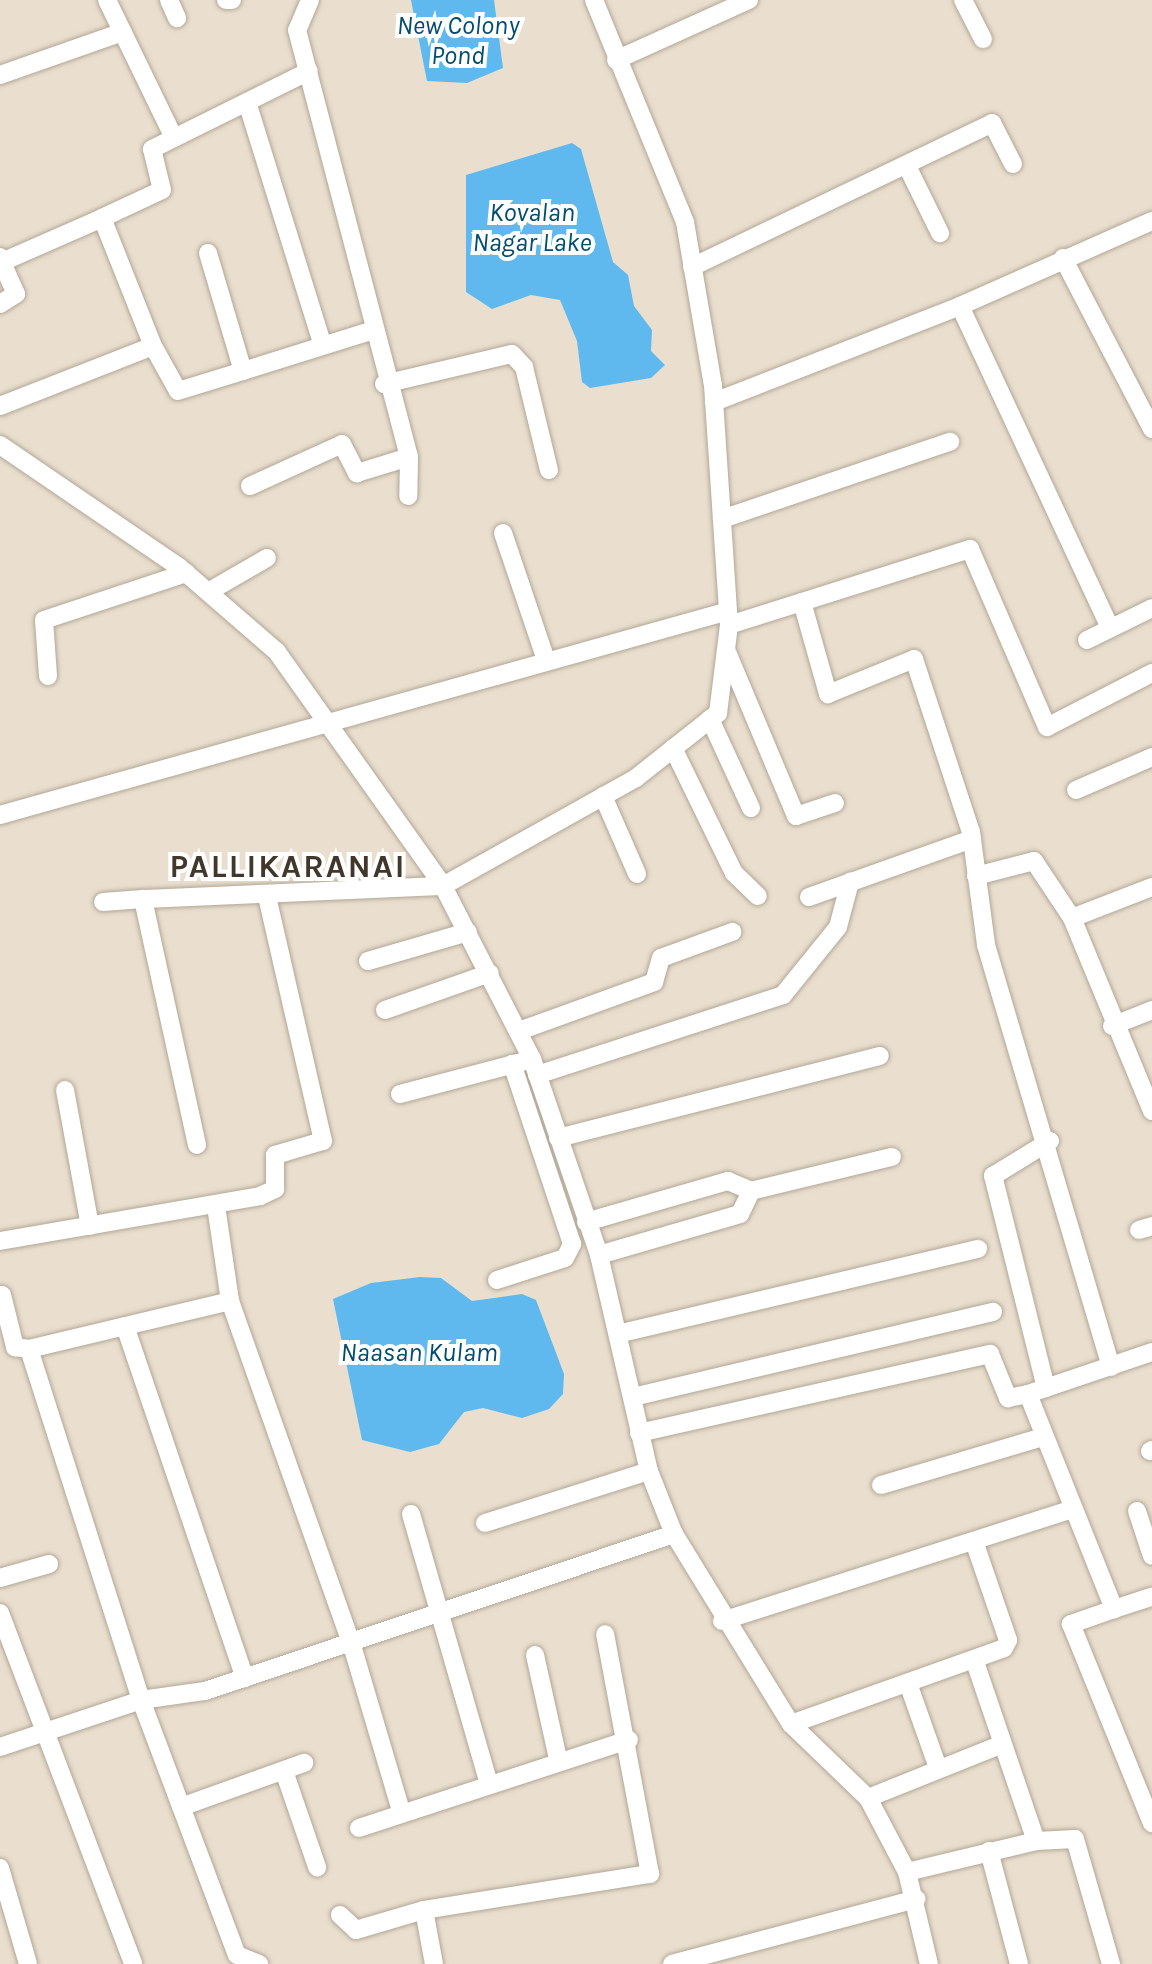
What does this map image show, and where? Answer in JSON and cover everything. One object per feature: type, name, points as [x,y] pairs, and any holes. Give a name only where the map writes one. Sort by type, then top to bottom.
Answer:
[{"type":"street","points":[[107,0],[174,138]]},
{"type":"street","points":[[169,0],[177,18]]},
{"type":"street","points":[[310,0],[297,30],[384,384],[409,457],[408,496]]},
{"type":"street","points":[[103,902],[267,897],[443,886],[603,796],[718,713],[729,618],[714,402],[685,222],[616,60],[594,0]]},
{"type":"street","points":[[616,60],[749,0]]},
{"type":"street","points":[[963,0],[983,39]]},
{"type":"street","points":[[0,75],[123,32]]},
{"type":"street","points":[[0,304],[16,294],[1,259],[162,190],[152,149],[309,71]]},
{"type":"street","points":[[247,102],[322,343]]},
{"type":"street","points":[[692,267],[992,123],[1013,164]]},
{"type":"street","points":[[907,166],[940,233]]},
{"type":"street","points":[[102,218],[153,346],[178,391],[322,343],[371,331]]},
{"type":"street","points":[[714,402],[960,306],[1152,221]]},
{"type":"street","points":[[208,253],[243,371]]},
{"type":"street","points":[[1063,258],[1152,429]]},
{"type":"street","points":[[960,306],[1110,628]]},
{"type":"street","points":[[0,406],[153,346]]},
{"type":"street","points":[[384,384],[512,354],[524,367],[549,470]]},
{"type":"street","points":[[722,519],[950,442]]},
{"type":"street","points":[[250,486],[342,444],[357,473],[409,457]]},
{"type":"street","points":[[0,445],[186,573],[277,652],[443,886],[490,973],[535,1067],[599,1255],[622,1333],[639,1433],[649,1471],[674,1534],[722,1621],[791,1724],[868,1798],[907,1872],[916,1899],[929,1964]]},
{"type":"street","points":[[503,533],[546,660]]},
{"type":"street","points":[[1,813],[546,660],[802,602],[970,549],[1047,727],[1152,673]]},
{"type":"street","points":[[208,592],[267,558]]},
{"type":"street","points":[[48,676],[44,620],[186,573]]},
{"type":"street","points":[[802,602],[828,694],[914,659],[972,839],[986,945],[1050,1141],[1111,1367]]},
{"type":"street","points":[[1087,640],[1152,608]]},
{"type":"street","points":[[726,650],[796,816],[835,803]]},
{"type":"street","points":[[710,719],[751,808]]},
{"type":"street","points":[[673,748],[734,873],[758,896]]},
{"type":"street","points":[[1076,790],[1152,757]]},
{"type":"street","points":[[603,796],[637,874]]},
{"type":"street","points":[[809,897],[972,839]]},
{"type":"street","points":[[976,876],[1034,861],[1072,918],[1112,1026],[1152,1111]]},
{"type":"street","points":[[400,1094],[512,1064],[535,1067],[783,995],[838,927],[850,882]]},
{"type":"street","points":[[1072,918],[1152,887]]},
{"type":"street","points":[[0,1241],[216,1206],[271,1193],[275,1155],[323,1141],[267,897]]},
{"type":"street","points":[[143,899],[197,1145]]},
{"type":"street","points":[[368,961],[468,932]]},
{"type":"street","points":[[519,1031],[654,982],[661,958],[732,932]]},
{"type":"street","points":[[385,1010],[490,973]]},
{"type":"street","points":[[1112,1026],[1152,1010]]},
{"type":"street","points":[[558,1138],[880,1056]]},
{"type":"street","points":[[497,1280],[565,1258],[572,1244],[512,1064]]},
{"type":"street","points":[[65,1090],[90,1226]]},
{"type":"street","points":[[1046,1388],[993,1176],[996,1167],[1050,1141]]},
{"type":"street","points":[[586,1222],[728,1181],[751,1191],[892,1157]]},
{"type":"street","points":[[599,1255],[740,1214],[751,1191]]},
{"type":"street","points":[[216,1206],[230,1301],[351,1642],[401,1811]]},
{"type":"street","points":[[622,1333],[978,1249]]},
{"type":"street","points":[[2,1295],[15,1347],[29,1349],[230,1301]]},
{"type":"street","points":[[633,1397],[993,1312]]},
{"type":"street","points":[[125,1326],[245,1678]]},
{"type":"street","points":[[29,1349],[141,1700],[181,1807],[237,1955],[259,1964]]},
{"type":"street","points":[[639,1433],[990,1354],[1008,1398],[1152,1352]]},
{"type":"street","points":[[1028,1394],[1070,1510],[1114,1609]]},
{"type":"street","points":[[881,1485],[1043,1437]]},
{"type":"street","points":[[485,1523],[649,1471]]},
{"type":"street","points":[[722,1621],[975,1544],[1070,1510]]},
{"type":"street","points":[[1137,1511],[1152,1556]]},
{"type":"street","points":[[411,1514],[488,1781]]},
{"type":"street","points":[[0,1747],[141,1700],[245,1678],[674,1534]]},
{"type":"street","points":[[791,1724],[975,1662],[1008,1640],[975,1544]]},
{"type":"street","points":[[0,1578],[49,1564]]},
{"type":"street","points":[[1152,1597],[1071,1624],[1152,1823]]},
{"type":"street","points":[[0,1613],[133,1964]]},
{"type":"street","points":[[340,1915],[356,1930],[424,1910],[650,1874],[629,1740],[605,1634]]},
{"type":"street","points":[[535,1655],[558,1759]]},
{"type":"street","points":[[975,1662],[1036,1841]]},
{"type":"street","points":[[909,1686],[938,1768]]},
{"type":"street","points":[[359,1828],[488,1781],[629,1740]]},
{"type":"street","points":[[868,1798],[1002,1744]]},
{"type":"street","points":[[181,1807],[304,1763]]},
{"type":"street","points":[[284,1771],[317,1867]]},
{"type":"street","points":[[907,1872],[1036,1841],[1075,1839],[1111,1964]]},
{"type":"street","points":[[989,1851],[1019,1964]]},
{"type":"street","points":[[0,1868],[28,1964]]},
{"type":"street","points":[[672,1964],[916,1899]]},
{"type":"street","points":[[424,1910],[434,1964]]},
{"type":"water","name":"New Colony Pond","points":[[411,0],[494,0],[503,68],[467,83],[427,81]]},
{"type":"water","name":"Kovalan Nagar Lake","points":[[572,143],[581,149],[613,262],[628,275],[634,306],[652,330],[651,351],[665,365],[651,378],[590,388],[582,382],[577,341],[560,300],[531,295],[492,309],[466,292],[466,175]]},
{"type":"water","name":"Naasan Kulam","points":[[420,1277],[441,1278],[472,1301],[522,1294],[536,1300],[564,1374],[563,1394],[549,1409],[522,1418],[483,1408],[464,1412],[439,1444],[410,1452],[362,1440],[333,1299],[371,1283]]},
{"type":"district","name":"PALLIKARANAI","points":[[288,867]]}]
